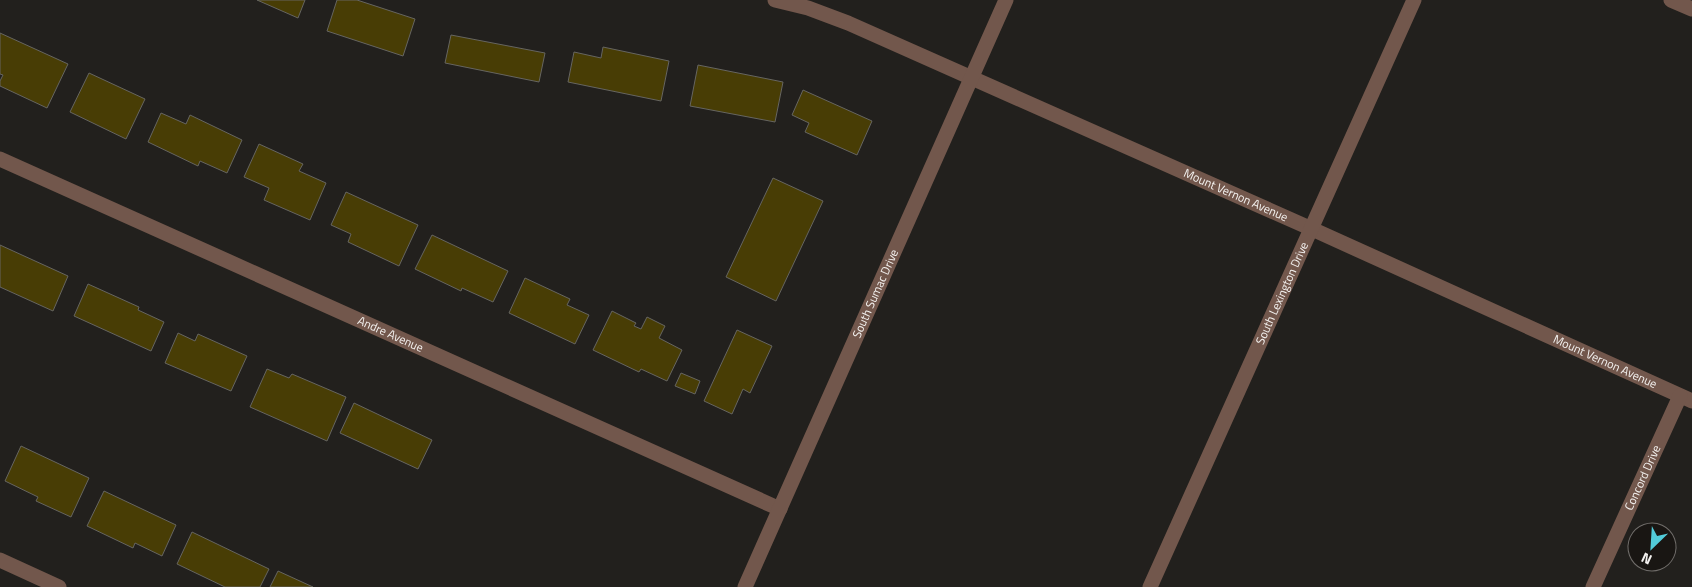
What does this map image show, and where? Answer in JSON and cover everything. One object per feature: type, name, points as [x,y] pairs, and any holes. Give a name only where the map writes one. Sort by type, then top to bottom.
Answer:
[{"type":"street","name":"Mount Vernon Avenue","points":[[775,0],[808,8],[848,23],[1686,398]]},
{"type":"street","name":"South Sumac Drive","points":[[744,587],[1006,0]]},
{"type":"street","name":"South Lexington Drive","points":[[1150,587],[1414,0]]},
{"type":"street","points":[[1671,0],[1692,9]]},
{"type":"street","name":"Andre Avenue","points":[[0,159],[780,509]]},
{"type":"street","name":"Concord Drive","points":[[1593,587],[1686,398]]},
{"type":"street","points":[[0,560],[59,587]]},
{"type":"building","points":[[257,0],[305,0],[298,18]]},
{"type":"building","points":[[337,0],[357,0],[415,19],[403,56],[327,31]]},
{"type":"building","points":[[0,33],[68,64],[47,108],[0,86],[3,75],[0,74]]},
{"type":"building","points":[[451,35],[545,53],[539,82],[445,63]]},
{"type":"building","points":[[603,47],[669,61],[661,101],[568,82],[574,52],[601,58]]},
{"type":"building","points":[[698,65],[783,82],[775,122],[690,106]]},
{"type":"building","points":[[89,73],[145,99],[126,139],[70,112]]},
{"type":"building","points":[[803,90],[872,121],[857,155],[805,132],[809,123],[792,115]]},
{"type":"building","points":[[161,113],[186,124],[190,115],[242,140],[227,173],[200,161],[198,166],[148,142]]},
{"type":"building","points":[[259,144],[303,164],[299,171],[326,183],[310,220],[264,200],[269,188],[244,177]]},
{"type":"building","points":[[773,178],[823,201],[776,301],[726,277]]},
{"type":"building","points":[[346,192],[418,225],[399,266],[348,242],[351,234],[331,225]]},
{"type":"building","points":[[432,235],[508,271],[493,302],[462,288],[461,291],[415,269]]},
{"type":"building","points":[[0,245],[68,276],[53,311],[0,287]]},
{"type":"building","points":[[525,278],[570,299],[567,305],[589,315],[575,344],[509,313]]},
{"type":"building","points":[[88,284],[139,307],[138,310],[164,322],[151,351],[74,316]]},
{"type":"building","points":[[612,311],[636,323],[634,326],[641,329],[647,317],[665,326],[659,338],[682,350],[667,381],[641,369],[639,372],[593,350]]},
{"type":"building","points":[[737,330],[772,346],[750,393],[743,389],[732,414],[704,401]]},
{"type":"building","points":[[178,333],[195,341],[198,334],[247,356],[231,391],[165,363]]},
{"type":"building","points":[[267,369],[289,378],[292,374],[346,397],[327,441],[250,407]]},
{"type":"building","points":[[681,373],[700,381],[695,394],[675,386]]},
{"type":"building","points":[[354,403],[432,440],[418,469],[340,433]]},
{"type":"building","points":[[21,446],[89,478],[71,517],[36,501],[38,497],[5,481]]},
{"type":"building","points":[[104,491],[176,525],[162,556],[135,543],[133,548],[87,526]]},
{"type":"building","points":[[192,532],[269,569],[260,587],[225,587],[177,564]]},
{"type":"building","points":[[278,571],[313,587],[270,587]]}]
